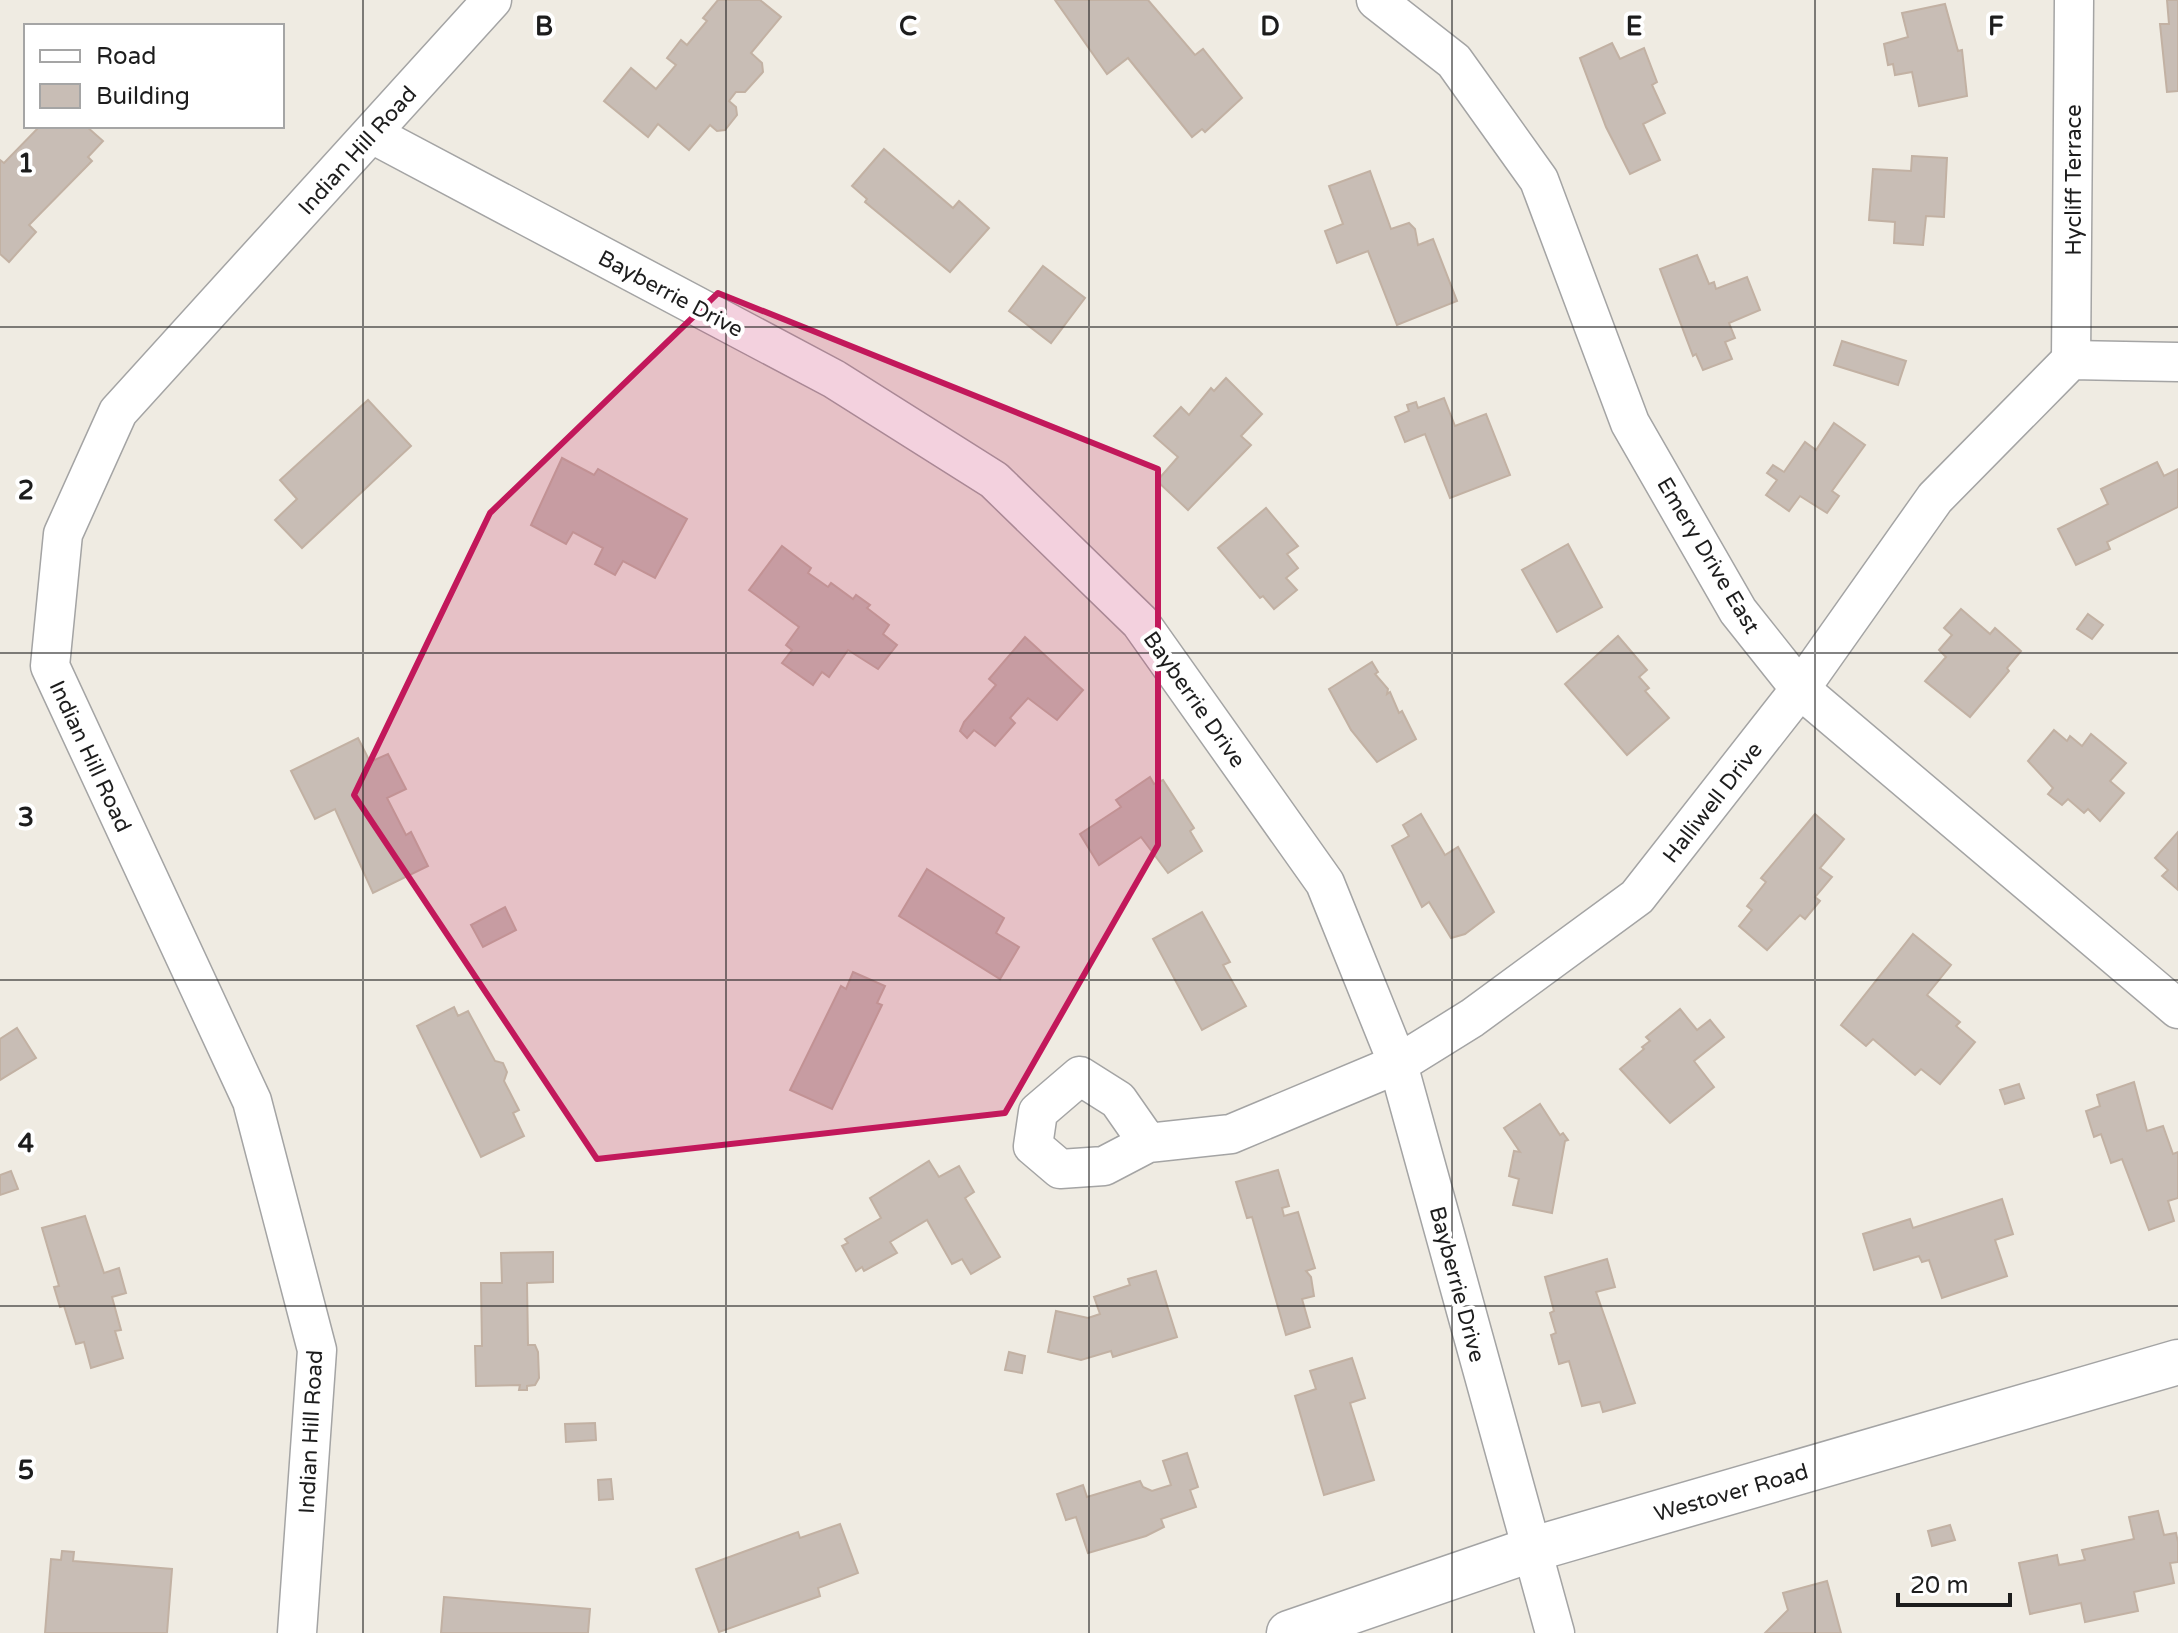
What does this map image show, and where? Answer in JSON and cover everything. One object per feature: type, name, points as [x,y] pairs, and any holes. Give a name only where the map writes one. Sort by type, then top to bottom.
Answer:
[{"type":"street","name":"Indian Hill Road","points":[[297,1633],[317,1350],[252,1101],[50,666],[63,534],[118,412],[492,0]]},
{"type":"street","name":"Emery Drive East","points":[[1376,0],[1454,61],[1539,180],[1630,423],[1738,611],[1800,689],[2178,1009]]},
{"type":"street","name":"Hycliff Terrace","points":[[2071,360],[2074,0]]},
{"type":"street","name":"Bayberrie Drive","points":[[372,134],[834,379],[994,480],[1140,622],[1325,883],[1398,1064],[1555,1633]]},
{"type":"street","name":"Halliwell Drive","points":[[1148,1143],[1231,1134],[1398,1064],[1472,1018],[1637,897],[1800,689],[1935,498],[2071,360]]},
{"type":"street","points":[[2071,360],[2178,362]]},
{"type":"street","name":"Westover Road","points":[[1289,1633],[1530,1550],[2178,1362]]},
{"type":"highlighted area","points":[[718,293],[1158,469],[1158,845],[1005,1113],[597,1159],[354,795],[490,513]]},
{"type":"building","points":[[718,0],[760,0],[781,17],[751,53],[762,63],[763,72],[745,92],[736,92],[729,101],[736,107],[737,115],[725,130],[717,131],[710,125],[689,150],[658,124],[648,137],[604,101],[631,68],[656,89],[676,65],[667,58],[681,40],[687,45],[707,21],[703,18]]},
{"type":"building","points":[[1055,0],[1148,0],[1195,55],[1203,49],[1242,98],[1205,132],[1202,129],[1192,137],[1128,58],[1107,74]]},
{"type":"building","points":[[2167,0],[2178,0],[2178,91],[2167,92],[2160,24],[2169,24]]},
{"type":"building","points":[[1945,4],[1958,51],[1962,50],[1967,96],[1919,106],[1912,72],[1895,75],[1893,64],[1888,65],[1884,44],[1908,37],[1902,13]]},
{"type":"building","points":[[1612,43],[1620,59],[1644,48],[1657,82],[1652,85],[1665,113],[1643,124],[1660,160],[1630,174],[1606,127],[1580,58]]},
{"type":"building","points":[[38,128],[88,128],[103,141],[88,157],[92,161],[29,225],[36,232],[9,262],[0,254],[0,160],[4,163]]},
{"type":"building","points":[[884,149],[953,208],[959,201],[989,228],[950,272],[865,202],[867,199],[852,186]]},
{"type":"building","points":[[1912,156],[1947,158],[1944,217],[1926,216],[1923,245],[1894,243],[1895,222],[1869,220],[1873,169],[1911,171]]},
{"type":"building","points":[[1370,171],[1391,229],[1409,223],[1415,229],[1418,245],[1433,239],[1457,301],[1397,325],[1368,251],[1337,263],[1325,231],[1343,224],[1329,186]]},
{"type":"building","points":[[1697,255],[1709,284],[1714,282],[1716,289],[1747,277],[1760,310],[1729,323],[1735,338],[1725,342],[1732,359],[1703,370],[1696,354],[1693,356],[1660,269]]},
{"type":"building","points":[[1043,266],[1085,298],[1051,343],[1009,311]]},
{"type":"building","points":[[1842,341],[1906,361],[1898,385],[1834,365]]},
{"type":"building","points":[[1226,378],[1262,414],[1241,436],[1251,445],[1188,510],[1157,481],[1178,457],[1154,436],[1181,407],[1189,415],[1211,388],[1214,391]]},
{"type":"building","points":[[1444,398],[1455,426],[1486,414],[1510,475],[1450,498],[1425,434],[1405,442],[1395,417],[1409,411],[1407,405],[1416,402],[1418,408]]},
{"type":"building","points":[[368,400],[411,446],[302,548],[275,520],[297,499],[280,480]]},
{"type":"building","points":[[1834,423],[1865,445],[1832,491],[1839,496],[1827,513],[1800,496],[1789,511],[1766,495],[1777,480],[1767,473],[1773,465],[1784,472],[1805,442],[1816,450]]},
{"type":"building","points":[[562,458],[594,475],[598,469],[687,519],[655,578],[623,561],[615,575],[595,564],[603,548],[573,532],[566,544],[531,525]]},
{"type":"building","points":[[2157,462],[2164,476],[2178,469],[2178,507],[2107,542],[2110,549],[2076,565],[2058,529],[2108,504],[2101,489]]},
{"type":"building","points":[[1266,508],[1298,546],[1287,554],[1298,568],[1286,578],[1297,590],[1274,609],[1263,596],[1260,598],[1218,548]]},
{"type":"building","points":[[1568,544],[1602,607],[1557,632],[1522,570]]},
{"type":"building","points":[[782,546],[811,568],[808,573],[828,587],[831,583],[853,599],[856,595],[889,625],[883,634],[897,645],[878,669],[848,650],[829,677],[822,672],[813,685],[782,663],[792,650],[786,645],[799,627],[749,590]]},
{"type":"building","points":[[1961,609],[1990,634],[1995,628],[2021,651],[2007,668],[2009,671],[1970,717],[1925,681],[1946,657],[1939,650],[1952,635],[1944,628]]},
{"type":"building","points":[[2088,614],[2103,625],[2092,639],[2077,629]]},
{"type":"building","points":[[1618,636],[1647,670],[1639,677],[1649,688],[1645,691],[1669,718],[1627,755],[1565,684]]},
{"type":"building","points":[[1025,637],[1083,690],[1057,720],[1028,698],[1010,718],[1015,723],[995,746],[974,730],[967,738],[960,731],[964,722],[996,685],[989,679]]},
{"type":"building","points":[[1372,662],[1378,672],[1375,674],[1388,689],[1387,694],[1390,692],[1399,713],[1402,711],[1416,739],[1377,762],[1351,730],[1329,689]]},
{"type":"building","points":[[2054,730],[2067,741],[2070,736],[2082,746],[2091,734],[2126,763],[2110,781],[2124,793],[2100,821],[2088,809],[2084,813],[2068,799],[2062,805],[2048,794],[2053,788],[2028,761]]},
{"type":"building","points":[[358,738],[370,762],[388,754],[406,789],[387,798],[406,835],[411,832],[428,866],[373,893],[335,809],[315,819],[291,771]]},
{"type":"building","points":[[1150,777],[1154,784],[1163,780],[1194,828],[1190,831],[1202,851],[1168,873],[1141,837],[1099,865],[1080,834],[1121,807],[1116,800]]},
{"type":"building","points":[[1421,814],[1445,855],[1458,847],[1494,912],[1465,934],[1451,938],[1429,902],[1422,907],[1392,846],[1409,836],[1403,825]]},
{"type":"building","points":[[1815,814],[1844,839],[1820,868],[1832,877],[1815,897],[1820,901],[1805,919],[1800,915],[1767,950],[1739,926],[1752,910],[1747,906],[1766,882],[1761,878]]},
{"type":"building","points":[[2178,832],[2178,890],[2162,876],[2168,870],[2155,858]]},
{"type":"building","points":[[927,869],[1004,918],[996,933],[1019,947],[1000,979],[899,916]]},
{"type":"building","points":[[505,907],[516,930],[483,947],[471,925]]},
{"type":"building","points":[[1202,912],[1230,962],[1223,965],[1246,1006],[1202,1030],[1153,939]]},
{"type":"building","points":[[1913,934],[1951,965],[1927,995],[1960,1022],[1956,1026],[1975,1042],[1940,1084],[1921,1069],[1915,1075],[1873,1039],[1866,1046],[1841,1025]]},
{"type":"building","points":[[853,972],[885,986],[877,1003],[882,1005],[832,1109],[790,1090],[841,986],[846,989]]},
{"type":"building","points":[[454,1007],[458,1016],[468,1011],[495,1061],[503,1063],[507,1072],[504,1081],[519,1110],[513,1113],[524,1136],[481,1157],[417,1026]]},
{"type":"building","points":[[1680,1009],[1697,1030],[1710,1020],[1724,1037],[1694,1061],[1714,1087],[1670,1123],[1620,1069],[1644,1049],[1642,1047],[1650,1041],[1646,1037]]},
{"type":"building","points":[[17,1028],[36,1058],[0,1080],[0,1039]]},
{"type":"building","points":[[2134,1082],[2147,1131],[2163,1126],[2173,1154],[2178,1152],[2178,1198],[2168,1201],[2174,1221],[2149,1230],[2122,1159],[2111,1163],[2101,1134],[2094,1137],[2086,1111],[2100,1106],[2097,1095]]},
{"type":"building","points":[[2019,1084],[2024,1098],[2005,1104],[2000,1090]]},
{"type":"building","points":[[1540,1104],[1560,1135],[1563,1133],[1568,1140],[1565,1141],[1552,1213],[1513,1205],[1519,1179],[1509,1176],[1514,1151],[1520,1152],[1504,1128]]},
{"type":"building","points":[[929,1161],[939,1177],[959,1166],[974,1192],[965,1198],[1000,1257],[971,1274],[962,1259],[952,1264],[927,1220],[890,1242],[897,1253],[864,1271],[862,1267],[856,1271],[842,1246],[848,1243],[845,1239],[881,1218],[870,1198]]},
{"type":"building","points":[[1278,1170],[1289,1206],[1282,1208],[1284,1216],[1298,1212],[1315,1268],[1306,1271],[1311,1277],[1314,1296],[1302,1299],[1310,1327],[1286,1335],[1252,1217],[1247,1218],[1236,1182]]},
{"type":"building","points":[[11,1171],[18,1189],[0,1195],[0,1175]]},
{"type":"building","points":[[2002,1199],[2013,1234],[1995,1240],[2007,1276],[1942,1298],[1929,1260],[1922,1262],[1919,1256],[1874,1270],[1863,1234],[1910,1219],[1913,1228]]},
{"type":"building","points":[[85,1216],[104,1273],[119,1268],[126,1293],[112,1297],[121,1330],[115,1331],[123,1358],[91,1368],[84,1342],[76,1344],[64,1306],[60,1307],[54,1287],[59,1286],[42,1228]]},
{"type":"building","points":[[553,1252],[553,1282],[527,1283],[528,1345],[535,1345],[538,1352],[539,1378],[535,1385],[527,1386],[527,1390],[519,1390],[520,1385],[476,1386],[475,1346],[482,1346],[481,1283],[502,1283],[501,1253]]},
{"type":"building","points":[[1607,1259],[1615,1287],[1596,1292],[1635,1403],[1603,1412],[1600,1402],[1582,1406],[1569,1361],[1559,1364],[1551,1335],[1556,1333],[1550,1313],[1554,1311],[1545,1277]]},
{"type":"building","points":[[1156,1271],[1177,1337],[1113,1357],[1111,1351],[1081,1360],[1048,1352],[1056,1311],[1088,1318],[1100,1314],[1094,1297],[1130,1285],[1128,1279]]},
{"type":"building","points":[[1009,1352],[1025,1356],[1022,1373],[1005,1370]]},
{"type":"building","points":[[1352,1358],[1365,1398],[1350,1403],[1374,1480],[1324,1495],[1295,1396],[1316,1389],[1310,1371]]},
{"type":"building","points":[[595,1423],[596,1440],[566,1442],[565,1424]]},
{"type":"building","points":[[1187,1453],[1198,1487],[1190,1490],[1196,1507],[1161,1519],[1164,1527],[1146,1536],[1088,1553],[1076,1517],[1066,1520],[1057,1494],[1083,1485],[1087,1497],[1140,1481],[1143,1487],[1152,1491],[1171,1485],[1163,1461]]},
{"type":"building","points":[[611,1479],[613,1499],[599,1500],[598,1480]]},
{"type":"building","points":[[2158,1511],[2164,1535],[2176,1533],[2178,1542],[2178,1562],[2170,1563],[2174,1583],[2134,1592],[2138,1611],[2085,1622],[2081,1603],[2030,1614],[2019,1563],[2057,1555],[2059,1565],[2085,1560],[2082,1550],[2134,1539],[2129,1517]]},
{"type":"building","points":[[840,1524],[858,1573],[818,1588],[820,1596],[719,1632],[696,1569],[798,1532],[800,1538]]},
{"type":"building","points":[[1950,1525],[1955,1540],[1932,1546],[1928,1531]]},
{"type":"building","points":[[62,1551],[74,1552],[73,1561],[172,1569],[167,1633],[45,1633],[51,1559],[61,1560]]},
{"type":"building","points":[[1827,1581],[1841,1633],[1765,1633],[1788,1610],[1783,1593]]},
{"type":"building","points":[[444,1597],[590,1609],[588,1633],[441,1633]]}]
